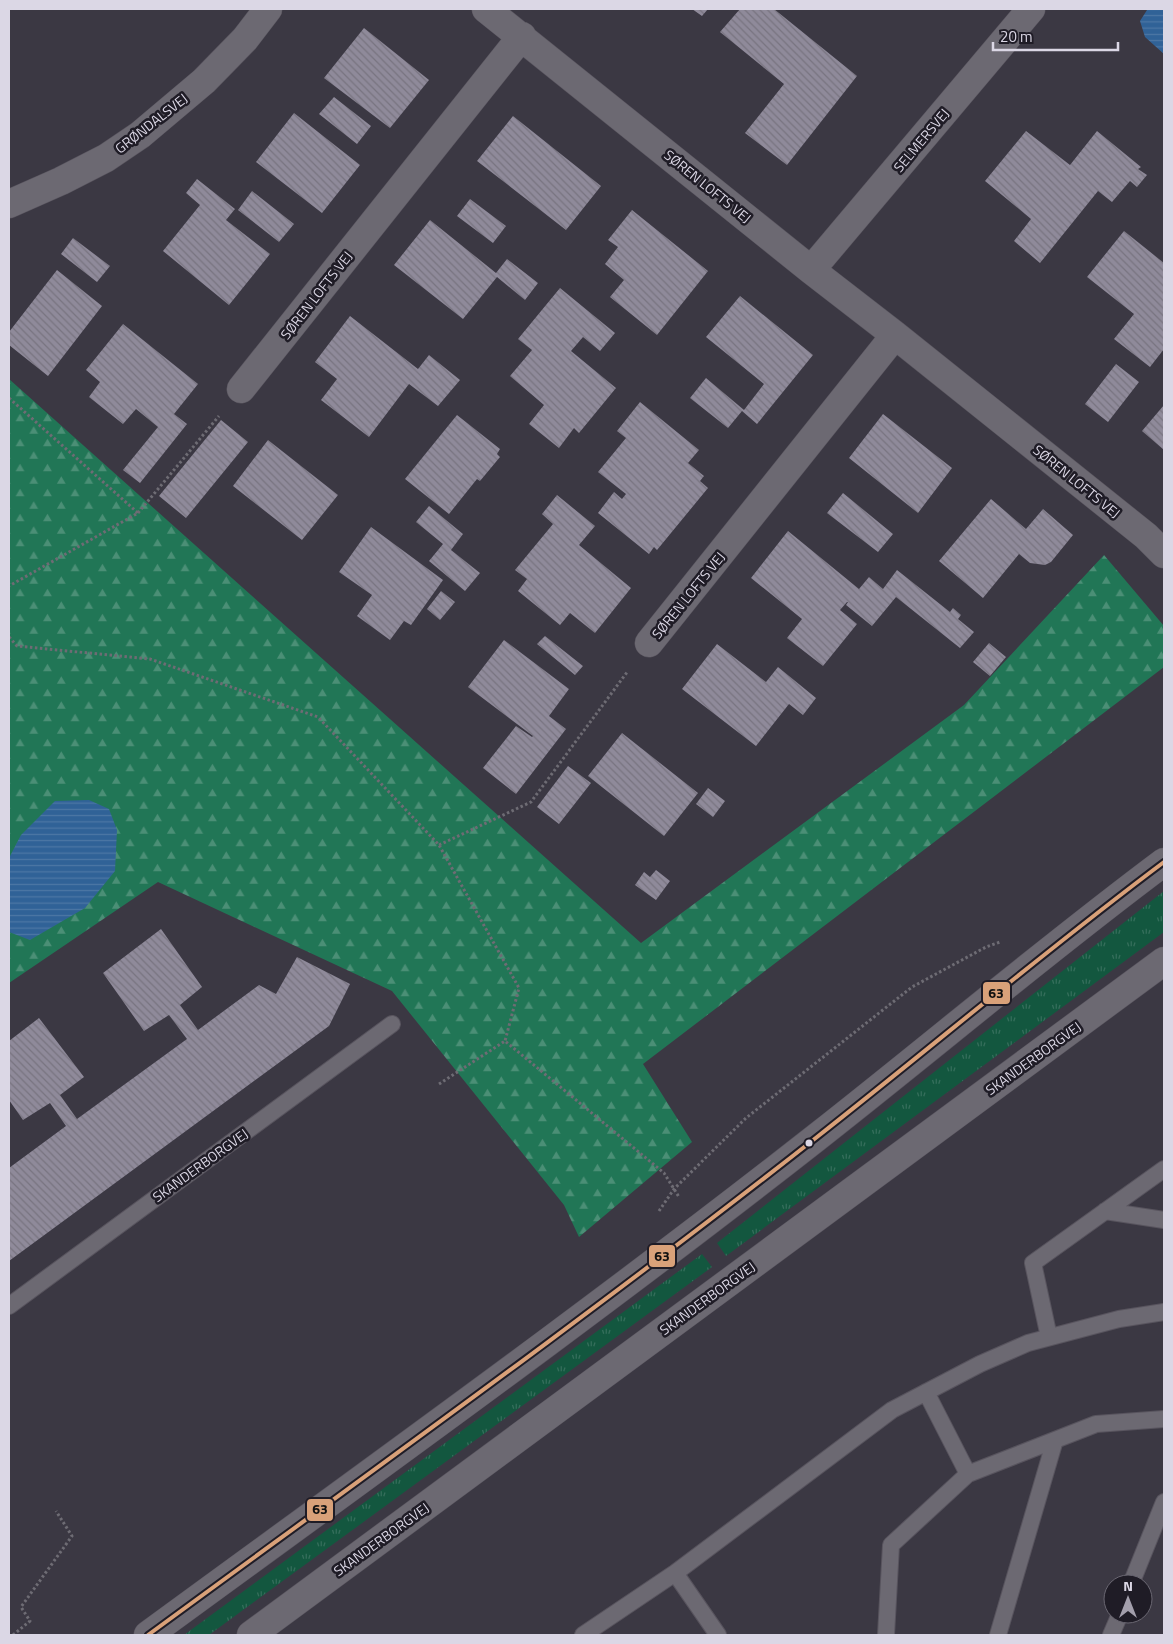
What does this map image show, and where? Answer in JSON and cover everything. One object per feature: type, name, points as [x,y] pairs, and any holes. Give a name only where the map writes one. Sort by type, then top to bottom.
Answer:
[{"type":"street","name":"GRØNDALSVEJ","points":[[9,204],[106,158],[140,135],[204,80],[245,39],[268,9]]},
{"type":"street","name":"SØREN LOFTS VEJ","points":[[486,9],[811,270],[895,334],[1146,536],[1164,554]]},
{"type":"street","name":"SELMERSVEJ","points":[[811,270],[1031,9]]},
{"type":"street","name":"SØREN LOFTS VEJ","points":[[241,390],[522,36]]},
{"type":"street","name":"SØREN LOFTS VEJ","points":[[649,644],[895,334]]},
{"type":"street","points":[[148,1635],[586,1315],[816,1138],[1111,902],[1164,862]]},
{"type":"street","name":"SKANDERBORGVEJ","points":[[251,1635],[1164,961]]},
{"type":"lane","name":"SKANDERBORGVEJ","points":[[9,1306],[392,1024]]},
{"type":"lane","points":[[1049,1337],[1033,1263],[1164,1169]]},
{"type":"lane","points":[[1105,1211],[1164,1220]]},
{"type":"lane","points":[[583,1635],[675,1572],[892,1410],[980,1364],[1028,1343],[1118,1318],[1164,1312]]},
{"type":"lane","points":[[926,1392],[968,1474]]},
{"type":"lane","points":[[886,1635],[891,1545],[968,1474],[1096,1424],[1164,1419]]},
{"type":"lane","points":[[998,1635],[1055,1440]]},
{"type":"lane","points":[[1135,1574],[1164,1502]]},
{"type":"lane","points":[[675,1572],[718,1635]]},
{"type":"path","points":[[9,586],[138,513],[241,390]]},
{"type":"path","points":[[9,398],[138,513]]},
{"type":"path","points":[[9,637],[17,646],[150,659],[318,716],[439,845],[519,988],[506,1041],[439,1084]]},
{"type":"path","points":[[439,845],[531,802],[649,644]]},
{"type":"path","points":[[658,1213],[674,1189],[746,1118],[912,987],[986,947],[1004,940]]},
{"type":"path","points":[[506,1041],[664,1173],[699,1227]]},
{"type":"path","points":[[13,1635],[30,1621],[21,1607],[72,1536],[56,1511]]},
{"type":"green space","points":[[9,379],[641,943],[964,705],[1104,555],[1164,626],[1164,667],[643,1064],[692,1142],[579,1237],[564,1205],[392,991],[158,882],[9,983]]},
{"type":"green space","points":[[1164,891],[1164,932],[726,1256],[717,1243]]},
{"type":"green space","points":[[702,1254],[712,1267],[209,1635],[184,1635]]},
{"type":"water","points":[[1164,9],[1164,54],[1145,37],[1140,21],[1147,10]]},
{"type":"water","points":[[89,800],[109,809],[117,830],[115,871],[85,908],[30,940],[9,932],[9,858],[21,835],[55,801]]},
{"type":"building","points":[[692,9],[708,9],[702,16]]},
{"type":"building","points":[[740,9],[774,9],[857,76],[787,165],[745,133],[784,84],[720,32]]},
{"type":"building","points":[[364,28],[429,80],[390,128],[324,78]]},
{"type":"building","points":[[334,97],[371,126],[357,144],[319,114]]},
{"type":"building","points":[[294,113],[360,165],[322,213],[256,162]]},
{"type":"building","points":[[513,116],[601,186],[566,230],[477,161]]},
{"type":"building","points":[[1026,131],[1070,165],[1097,131],[1141,167],[1138,169],[1147,175],[1137,187],[1130,181],[1112,202],[1098,191],[1040,263],[1014,241],[1031,219],[985,181]]},
{"type":"building","points":[[197,179],[235,209],[226,220],[270,254],[229,305],[163,251],[200,205],[186,193]]},
{"type":"building","points":[[252,191],[294,224],[279,242],[238,210]]},
{"type":"building","points":[[470,199],[506,226],[493,243],[457,216]]},
{"type":"building","points":[[632,210],[708,271],[657,335],[610,297],[624,280],[605,264],[618,247],[608,240]]},
{"type":"building","points":[[430,220],[496,273],[507,259],[538,283],[525,300],[497,277],[463,319],[394,265]]},
{"type":"building","points":[[1124,231],[1164,263],[1164,349],[1150,367],[1114,339],[1134,314],[1087,277]]},
{"type":"building","points":[[73,238],[110,266],[97,282],[61,254]]},
{"type":"building","points":[[57,270],[102,306],[48,376],[9,345],[9,332]]},
{"type":"building","points":[[560,288],[615,333],[600,351],[583,337],[571,351],[616,388],[579,433],[574,428],[559,448],[529,424],[544,405],[510,376],[532,350],[518,339]]},
{"type":"building","points":[[740,296],[813,355],[757,424],[742,411],[728,428],[690,398],[706,378],[744,410],[764,384],[706,337]]},
{"type":"building","points":[[350,316],[418,369],[429,355],[460,380],[438,406],[409,384],[369,437],[321,400],[337,379],[315,362]]},
{"type":"building","points":[[123,324],[198,384],[174,414],[187,424],[140,483],[123,470],[158,427],[136,409],[123,424],[89,397],[100,382],[86,370]]},
{"type":"building","points":[[1116,364],[1139,382],[1108,422],[1085,404]]},
{"type":"building","points":[[640,402],[699,450],[688,463],[704,476],[700,481],[708,488],[657,550],[654,547],[649,554],[598,513],[614,492],[622,499],[626,494],[598,472],[626,438],[617,431]]},
{"type":"building","points":[[1164,405],[1164,450],[1142,431]]},
{"type":"building","points":[[883,414],[952,468],[918,513],[849,458]]},
{"type":"building","points":[[457,415],[500,449],[497,454],[500,457],[480,481],[477,479],[449,514],[405,479]]},
{"type":"building","points":[[221,420],[248,442],[186,518],[159,496]]},
{"type":"building","points":[[268,440],[338,495],[302,540],[233,486]]},
{"type":"building","points":[[843,493],[893,534],[878,552],[827,513]]},
{"type":"building","points":[[557,495],[595,526],[579,545],[631,588],[595,633],[570,613],[560,625],[518,591],[527,579],[515,570],[553,524],[542,514]]},
{"type":"building","points":[[991,499],[1026,529],[1043,509],[1073,535],[1051,562],[1045,565],[1030,563],[1019,554],[983,598],[939,561]]},
{"type":"building","points":[[429,506],[463,534],[451,550],[480,573],[465,591],[429,561],[443,544],[416,522]]},
{"type":"building","points":[[371,527],[443,580],[411,625],[404,621],[390,640],[357,616],[372,595],[339,572]]},
{"type":"building","points":[[788,531],[859,589],[869,577],[883,589],[897,570],[950,612],[953,608],[961,615],[958,619],[974,632],[960,648],[896,597],[872,626],[846,605],[847,602],[840,610],[857,624],[823,666],[787,638],[802,619],[751,578]]},
{"type":"building","points":[[441,591],[455,602],[440,620],[427,609]]},
{"type":"building","points":[[545,636],[583,666],[575,675],[537,644]]},
{"type":"building","points":[[504,640],[569,689],[549,716],[566,729],[516,794],[483,768],[516,726],[533,736],[468,687]]},
{"type":"building","points":[[989,643],[1006,657],[990,676],[973,662]]},
{"type":"building","points":[[717,644],[766,682],[778,667],[816,698],[803,715],[789,704],[756,746],[682,689]]},
{"type":"building","points":[[622,733],[698,793],[664,836],[588,776]]},
{"type":"building","points":[[568,766],[591,783],[559,824],[537,807]]},
{"type":"building","points":[[708,788],[725,801],[713,817],[696,804]]},
{"type":"building","points":[[656,870],[670,881],[656,900],[635,885],[644,872],[650,877]]},
{"type":"building","points":[[161,929],[202,987],[180,1005],[198,1030],[259,985],[276,994],[297,957],[350,984],[329,1026],[9,1261],[9,1168],[66,1126],[50,1103],[23,1120],[9,1100],[9,1041],[39,1018],[84,1077],[60,1095],[77,1119],[187,1039],[169,1015],[144,1031],[103,973]]},
{"type":"transit line","name":"63","points":[[148,1635],[484,1389],[735,1201],[1076,929],[1164,862]]}]
